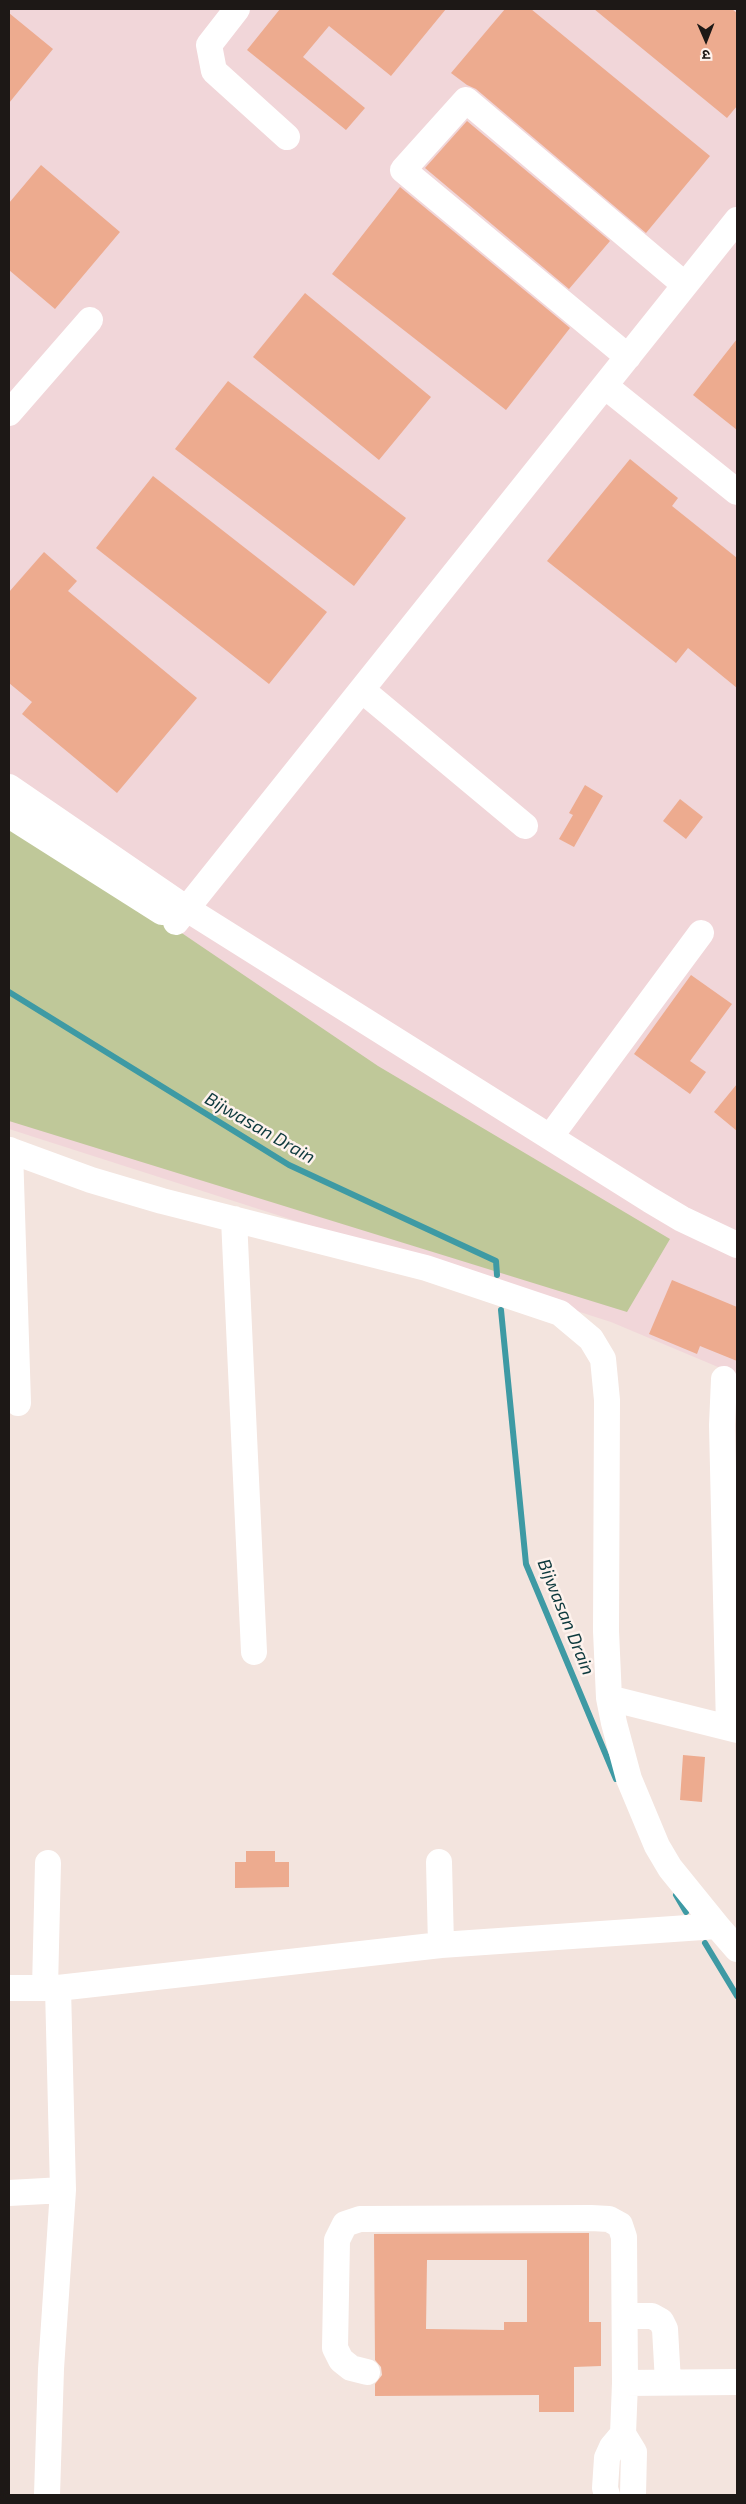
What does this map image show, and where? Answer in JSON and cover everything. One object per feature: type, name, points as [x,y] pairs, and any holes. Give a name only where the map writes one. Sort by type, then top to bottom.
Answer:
[{"type":"street","points":[[237,9],[209,45],[214,71],[287,137]]},
{"type":"street","points":[[628,357],[403,170],[466,100],[685,285]]},
{"type":"street","points":[[182,915],[737,220]]},
{"type":"street","points":[[9,413],[90,320]]},
{"type":"street","points":[[605,386],[737,492]]},
{"type":"street","points":[[362,690],[525,826]]},
{"type":"street","points":[[9,787],[182,915],[598,1185],[699,1245],[737,1261]]},
{"type":"street","points":[[9,815],[182,915],[674,1214],[737,1245]]},
{"type":"street","points":[[550,1137],[701,933]]},
{"type":"street","points":[[18,1403],[9,1150],[91,1180],[443,1274],[560,1313],[591,1339],[603,1359],[607,1400],[606,1631],[609,1698],[629,1779],[644,1817],[670,1868],[737,1948]]},
{"type":"street","points":[[234,1219],[254,1652]]},
{"type":"street","points":[[609,1698],[733,1728],[722,1425],[724,1379]]},
{"type":"street","points":[[439,1862],[441,1946]]},
{"type":"street","points":[[47,2495],[51,2369],[63,2190],[52,1988],[48,1863]]},
{"type":"street","points":[[9,1988],[52,1988],[441,1946],[717,1926]]},
{"type":"street","points":[[9,2193],[63,2190]]},
{"type":"street","points":[[367,2372],[351,2368],[341,2360],[335,2348],[337,2240],[345,2224],[360,2219],[609,2219],[620,2225],[624,2237],[625,2383],[623,2434],[634,2452],[634,2495]]},
{"type":"street","points":[[625,2316],[652,2316],[661,2321],[665,2329],[668,2382]]},
{"type":"street","points":[[625,2383],[737,2382]]},
{"type":"street","points":[[607,2495],[605,2488],[607,2458],[612,2447],[623,2434]]},
{"type":"shaded area","points":[[9,9],[737,9],[737,1375],[611,1322],[9,1129]]},
{"type":"green space","points":[[9,816],[378,1066],[670,1239],[627,1312],[9,1121]]},
{"type":"building","points":[[280,9],[446,9],[391,76],[329,26],[303,57],[365,108],[346,130],[247,50]]},
{"type":"building","points":[[505,9],[531,9],[710,156],[646,233],[476,89],[451,73]]},
{"type":"building","points":[[594,9],[732,9],[737,13],[737,106],[727,118]]},
{"type":"building","points":[[9,13],[53,49],[9,103]]},
{"type":"building","points":[[467,121],[610,241],[569,289],[425,168]]},
{"type":"building","points":[[41,165],[120,232],[55,309],[9,270],[9,203]]},
{"type":"building","points":[[400,187],[570,328],[506,410],[332,274]]},
{"type":"building","points":[[305,293],[431,397],[379,460],[253,357]]},
{"type":"building","points":[[737,339],[737,430],[693,395]]},
{"type":"building","points":[[228,381],[406,518],[354,586],[175,449]]},
{"type":"building","points":[[630,459],[678,498],[672,506],[737,558],[737,688],[688,648],[676,663],[547,561]]},
{"type":"building","points":[[153,476],[327,612],[269,684],[96,548]]},
{"type":"building","points":[[44,552],[77,581],[68,591],[197,698],[117,793],[22,714],[32,702],[9,683],[9,592]]},
{"type":"building","points":[[585,785],[603,796],[574,847],[559,839],[573,815],[569,813]]},
{"type":"building","points":[[680,799],[703,817],[686,839],[663,821]]},
{"type":"building","points":[[691,975],[732,1004],[690,1061],[706,1072],[690,1094],[634,1054]]},
{"type":"building","points":[[737,1084],[737,1131],[714,1112]]},
{"type":"building","points":[[672,1280],[737,1307],[737,1361],[700,1346],[697,1354],[649,1334]]},
{"type":"building","points":[[683,1755],[705,1757],[702,1802],[680,1800]]},
{"type":"building","points":[[246,1851],[275,1851],[275,1862],[289,1862],[289,1887],[235,1888],[235,1862],[246,1862]]},
{"type":"building","points":[[589,2233],[589,2322],[601,2322],[601,2366],[574,2367],[574,2412],[539,2412],[539,2395],[375,2396],[375,2384],[382,2375],[381,2367],[375,2360],[374,2234]],"holes":[[[427,2260],[527,2260],[527,2322],[504,2322],[504,2330],[426,2329]]]},
{"type":"waterway","name":"Bijwasan Drain","points":[[9,992],[289,1165],[496,1261],[497,1275]]},
{"type":"waterway","name":"Bijwasan Drain","points":[[501,1310],[526,1564],[616,1779]]},
{"type":"waterway","name":"Bijwasan Drain","points":[[676,1895],[686,1912]]},
{"type":"waterway","name":"Bijwasan Drain","points":[[705,1943],[737,1996]]}]
